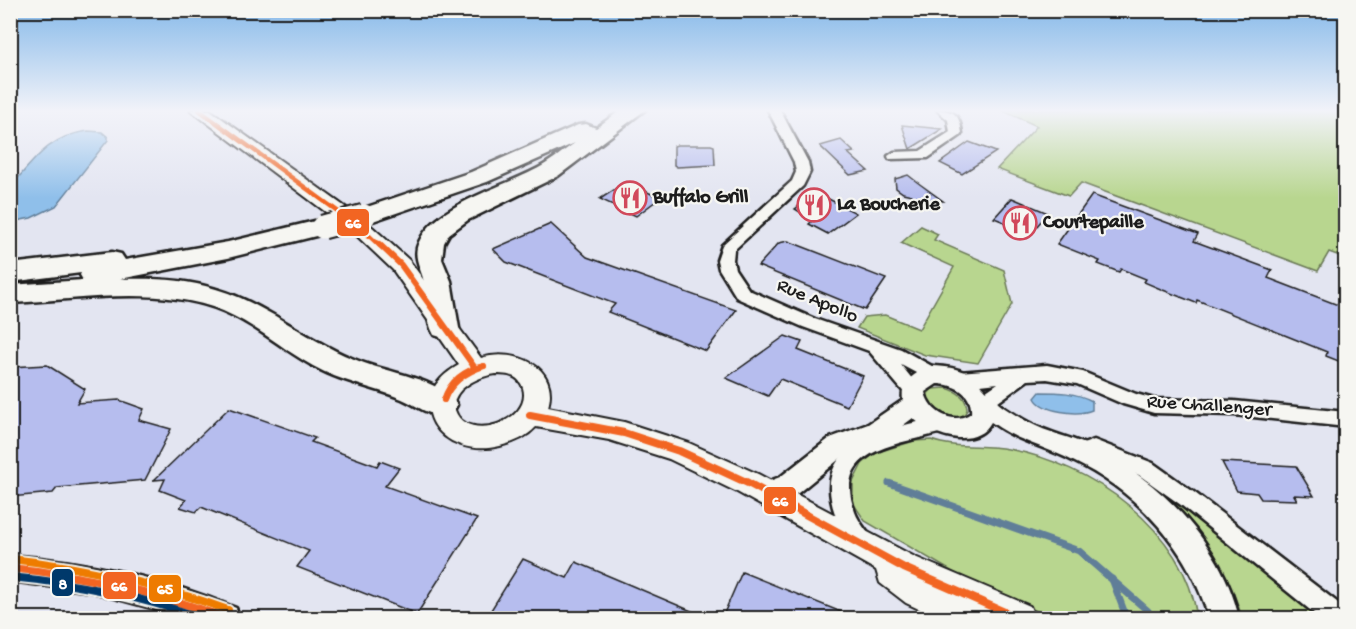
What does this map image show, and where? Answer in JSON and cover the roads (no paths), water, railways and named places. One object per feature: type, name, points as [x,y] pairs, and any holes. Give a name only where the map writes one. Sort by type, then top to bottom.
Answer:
[{"type":"highway","points":[[358,212],[541,139]]},
{"type":"highway","points":[[10,286],[165,263],[432,194],[516,162],[567,139]]},
{"type":"highway","points":[[444,328],[437,280],[429,259],[431,243],[440,229],[459,215],[550,171],[594,139]]},
{"type":"highway","points":[[10,273],[162,251],[317,223]]},
{"type":"highway","points":[[10,294],[136,288],[203,294],[231,303],[265,320],[335,364],[420,392],[441,405]]},
{"type":"main road","points":[[239,139],[362,229],[400,265],[475,368]]},
{"type":"main road","points":[[506,364],[524,370],[532,377],[538,395],[530,416],[516,428],[497,436],[471,437],[450,427],[444,419],[441,405],[447,389],[455,380],[475,368],[506,364]]},
{"type":"main road","points":[[530,416],[609,429],[655,442],[711,465],[768,493],[872,551],[1018,618]]},
{"type":"main road","points":[[838,534],[918,592],[973,618]]},
{"type":"street","name":"Rue Apollo","points":[[789,139],[801,162],[803,172],[798,183],[727,248],[724,260],[727,269],[743,294],[809,323],[895,354],[933,375]]},
{"type":"street","points":[[894,156],[923,155],[946,139]]},
{"type":"street","points":[[875,348],[914,397],[925,416],[941,425],[958,428],[974,424],[982,415],[983,403],[1024,374]]},
{"type":"street","name":"Rue Challenger","points":[[959,379],[1061,373],[1080,377],[1122,397],[1156,406],[1252,409],[1346,420]]},
{"type":"street","points":[[768,493],[789,484],[839,445],[895,420],[914,397],[917,384],[933,375],[959,379],[975,389],[983,403],[1021,430],[1082,453],[1108,468],[1134,488],[1181,533],[1199,558],[1214,585],[1224,618]]},
{"type":"street","points":[[872,551],[851,529],[842,505],[841,481],[849,459],[867,445],[941,425]]},
{"type":"street","points":[[1082,453],[1095,448],[1146,469],[1188,499],[1338,618]]},
{"type":"street","points":[[10,568],[85,578],[148,591],[225,618]]},
{"type":"street","points":[[918,592],[954,618]]},
{"type":"water","points":[[60,139],[108,139],[56,206],[31,218],[11,222],[11,186],[53,143]]},
{"type":"water","points":[[1040,392],[1060,392],[1079,396],[1092,401],[1092,410],[1070,413],[1052,410],[1035,398]]},
{"type":"waterway","points":[[889,483],[1079,551],[1112,580]]},
{"type":"waterway","points":[[1112,580],[1148,611]]},
{"type":"waterway","points":[[1112,580],[1124,611]]},
{"type":"place","name":"Buffalo Grill","points":[[630,198]]},
{"type":"place","name":"La Boucherie","points":[[814,205]]},
{"type":"place","name":"Courtepaille","points":[[1020,223]]}]
